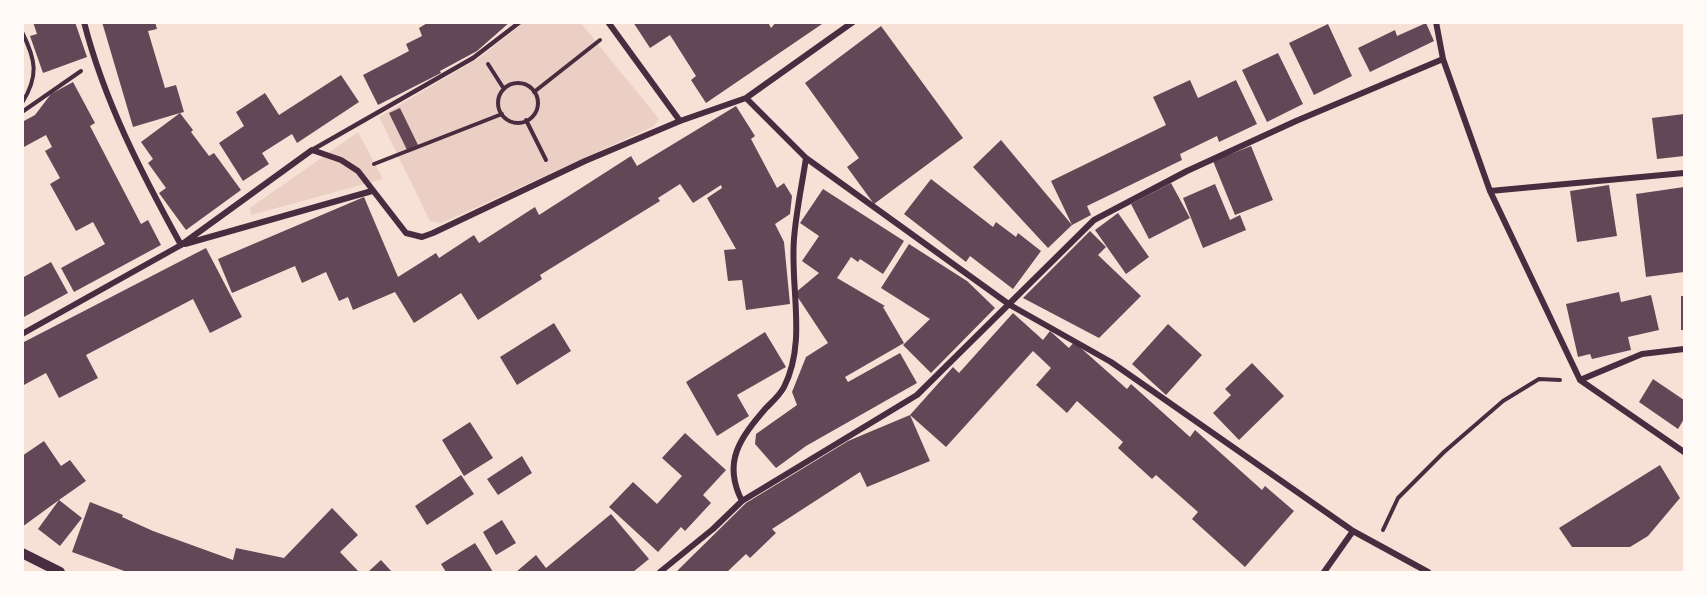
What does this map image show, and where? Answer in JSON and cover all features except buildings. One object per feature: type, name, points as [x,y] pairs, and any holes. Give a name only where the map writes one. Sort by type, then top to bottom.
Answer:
[{"type":"street","points":[[84,22],[94,62],[138,166],[181,245]]},
{"type":"street","points":[[608,22],[680,121]]},
{"type":"street","points":[[22,334],[181,245],[312,150],[340,160],[358,171],[406,233],[422,237],[585,161],[680,121],[746,98],[853,22]]},
{"type":"street","points":[[1436,22],[1443,59],[1490,191],[1580,380],[1684,452]]},
{"type":"street","points":[[660,573],[713,529],[742,501],[917,395],[1094,220],[1187,171],[1296,121],[1443,59]]},
{"type":"street","points":[[746,98],[806,158],[1010,305],[1111,362],[1353,531],[1428,573]]},
{"type":"street","points":[[742,501],[733,483],[736,458],[745,432],[783,388],[797,348],[793,282],[794,238],[806,158]]},
{"type":"street","points":[[1490,191],[1684,173]]},
{"type":"street","points":[[181,245],[372,191]]},
{"type":"street","points":[[1580,380],[1642,354],[1684,349]]},
{"type":"street","points":[[1324,573],[1353,531]]},
{"type":"street","points":[[22,553],[60,573]]},
{"type":"lane","points":[[312,150],[480,53],[520,22]]},
{"type":"path","points":[[534,92],[614,30]]},
{"type":"path","points":[[22,32],[34,57],[32,87],[22,103]]},
{"type":"path","points":[[480,53],[504,89]]},
{"type":"path","points":[[22,112],[94,62]]},
{"type":"path","points":[[514,83],[521,83],[534,92],[537,106],[526,120],[514,122],[502,114],[498,99],[504,89],[514,83]]},
{"type":"path","points":[[358,171],[502,114]]},
{"type":"path","points":[[526,120],[554,177]]},
{"type":"path","points":[[1376,544],[1398,498],[1444,452],[1503,401],[1539,379],[1580,380]]},
{"type":"shaded area","points":[[580,22],[659,119],[654,126],[442,223],[430,221],[379,117],[479,58],[523,23]]},
{"type":"shaded area","points":[[358,132],[383,179],[251,215],[250,208]]}]
